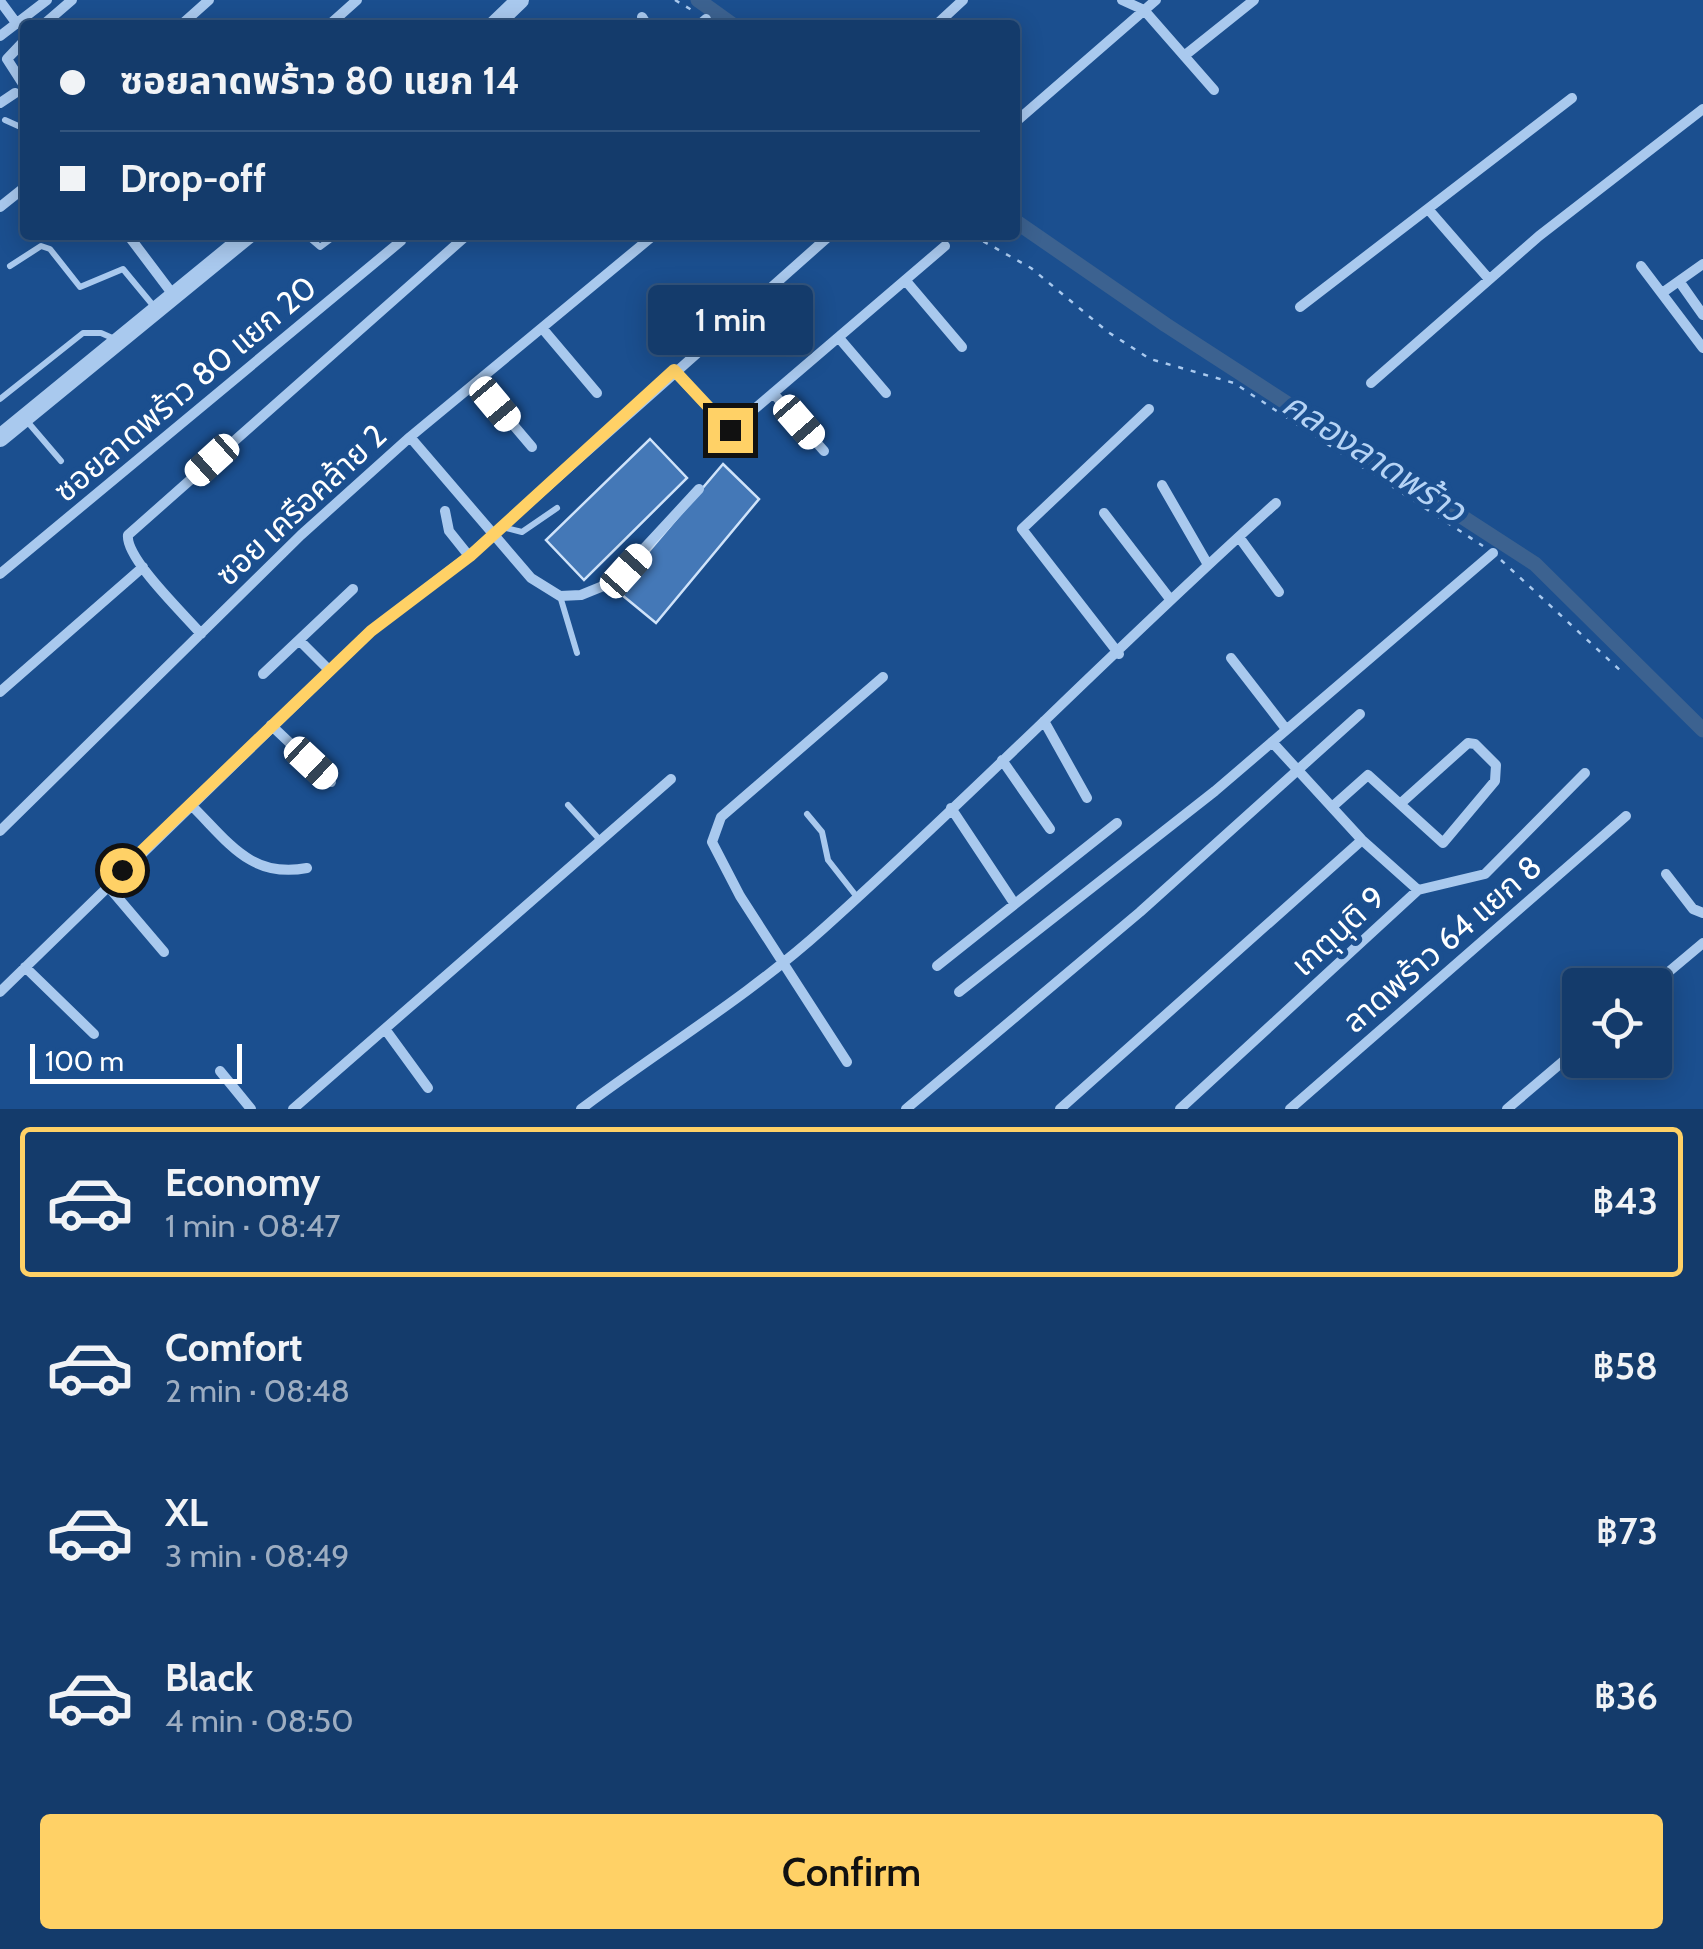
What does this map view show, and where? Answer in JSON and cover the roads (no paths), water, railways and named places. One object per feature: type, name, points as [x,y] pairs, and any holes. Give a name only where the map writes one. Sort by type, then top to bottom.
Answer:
[{"type":"street","points":[[22,20],[47,0]]},
{"type":"street","points":[[48,20],[72,0]]},
{"type":"street","points":[[187,20],[210,0]]},
{"type":"street","points":[[335,20],[357,0]]},
{"type":"street","points":[[499,20],[520,0]]},
{"type":"street","points":[[941,20],[963,0]]},
{"type":"street","points":[[1122,0],[1144,10],[1214,90]]},
{"type":"street","points":[[1020,118],[1156,0]]},
{"type":"street","points":[[1184,56],[1254,0]]},
{"type":"street","points":[[0,1],[17,24]]},
{"type":"street","points":[[0,36],[20,22]]},
{"type":"street","points":[[0,104],[20,90],[7,58],[20,45]]},
{"type":"street","points":[[1300,307],[1572,98]]},
{"type":"street","points":[[1371,383],[1488,278],[1703,109]]},
{"type":"street","points":[[0,207],[20,192]]},
{"type":"street","points":[[1428,209],[1488,278]]},
{"type":"street","points":[[132,240],[174,296]]},
{"type":"street","points":[[0,438],[242,240]]},
{"type":"street","points":[[201,634],[142,567],[127,544],[128,534],[461,240]]},
{"type":"street","name":"ซอย เครือคล้าย 2","points":[[0,831],[301,534],[410,437],[648,240]]},
{"type":"street","points":[[0,992],[270,725],[371,631],[470,556],[674,370],[825,240]]},
{"type":"street","name":"ซอยลาดพร้าว 80 แยก 20","points":[[0,574],[401,241]]},
{"type":"street","points":[[674,370],[730,430],[945,246]]},
{"type":"street","points":[[1662,293],[1703,264]]},
{"type":"street","points":[[1641,266],[1703,348]]},
{"type":"street","points":[[906,281],[962,347]]},
{"type":"street","points":[[1679,281],[1703,315]]},
{"type":"street","points":[[542,328],[597,393]]},
{"type":"street","points":[[838,338],[886,393]]},
{"type":"street","points":[[477,382],[532,447]]},
{"type":"street","points":[[773,393],[824,451]]},
{"type":"street","points":[[1119,654],[1022,529],[1149,409]]},
{"type":"street","points":[[410,437],[531,578],[560,596],[581,596],[613,582],[699,489]]},
{"type":"street","points":[[1162,485],[1207,562]]},
{"type":"street","points":[[581,1109],[783,960],[856,897],[1119,654],[1207,562],[1276,503]]},
{"type":"street","points":[[444,511],[450,531],[470,556]]},
{"type":"street","points":[[1104,514],[1170,599]]},
{"type":"street","points":[[1239,536],[1278,592]]},
{"type":"street","points":[[959,992],[1272,742],[1493,553]]},
{"type":"street","points":[[0,692],[142,567]]},
{"type":"street","points":[[263,674],[352,589]]},
{"type":"street","points":[[298,640],[329,670]]},
{"type":"street","points":[[1231,658],[1286,730]]},
{"type":"street","points":[[847,1062],[712,842],[721,817],[883,676]]},
{"type":"street","points":[[906,1109],[1140,912],[1360,714]]},
{"type":"street","points":[[1044,721],[1087,798]]},
{"type":"street","points":[[270,725],[332,782]]},
{"type":"street","points":[[1272,742],[1362,840],[1418,890]]},
{"type":"street","points":[[1332,807],[1368,775],[1444,844],[1495,781],[1496,765],[1475,744],[1468,743],[1400,804]]},
{"type":"street","points":[[1002,760],[1050,829]]},
{"type":"street","name":"เกตุนุติ 9","points":[[1180,1109],[1418,890],[1485,874],[1585,772]]},
{"type":"street","points":[[293,1109],[671,779]]},
{"type":"street","points":[[190,804],[260,867],[283,872],[307,868]]},
{"type":"street","points":[[951,808],[1014,904]]},
{"type":"street","name":"ลาดพร้าว 64 แยก 8","points":[[1290,1109],[1626,816]]},
{"type":"street","points":[[938,966],[1117,823]]},
{"type":"street","points":[[1060,1109],[1362,840]]},
{"type":"street","points":[[1666,874],[1693,909],[1703,913]]},
{"type":"street","points":[[107,885],[164,952]]},
{"type":"street","points":[[1672,969],[1703,943]]},
{"type":"street","points":[[26,966],[94,1034]]},
{"type":"street","points":[[384,1029],[428,1088]]},
{"type":"street","points":[[1507,1109],[1562,1062]]},
{"type":"street","points":[[220,1071],[251,1109]]},
{"type":"lane","points":[[5,120],[20,128]]},
{"type":"lane","points":[[10,266],[41,246],[50,249],[80,287],[124,269],[157,310]]},
{"type":"lane","points":[[0,399],[83,334],[101,333],[118,341]]},
{"type":"lane","points":[[25,418],[60,461]]},
{"type":"lane","points":[[502,527],[522,532],[557,508]]},
{"type":"lane","points":[[560,596],[577,654]]},
{"type":"lane","points":[[568,804],[599,840]]},
{"type":"lane","points":[[808,814],[822,832],[837,875],[856,897]]},
{"type":"waterway","name":"คลองลาดพร้าว","points":[[698,0],[726,20]]},
{"type":"waterway","name":"คลองลาดพร้าว","points":[[1020,224],[1166,325],[1535,564],[1703,730]]}]
